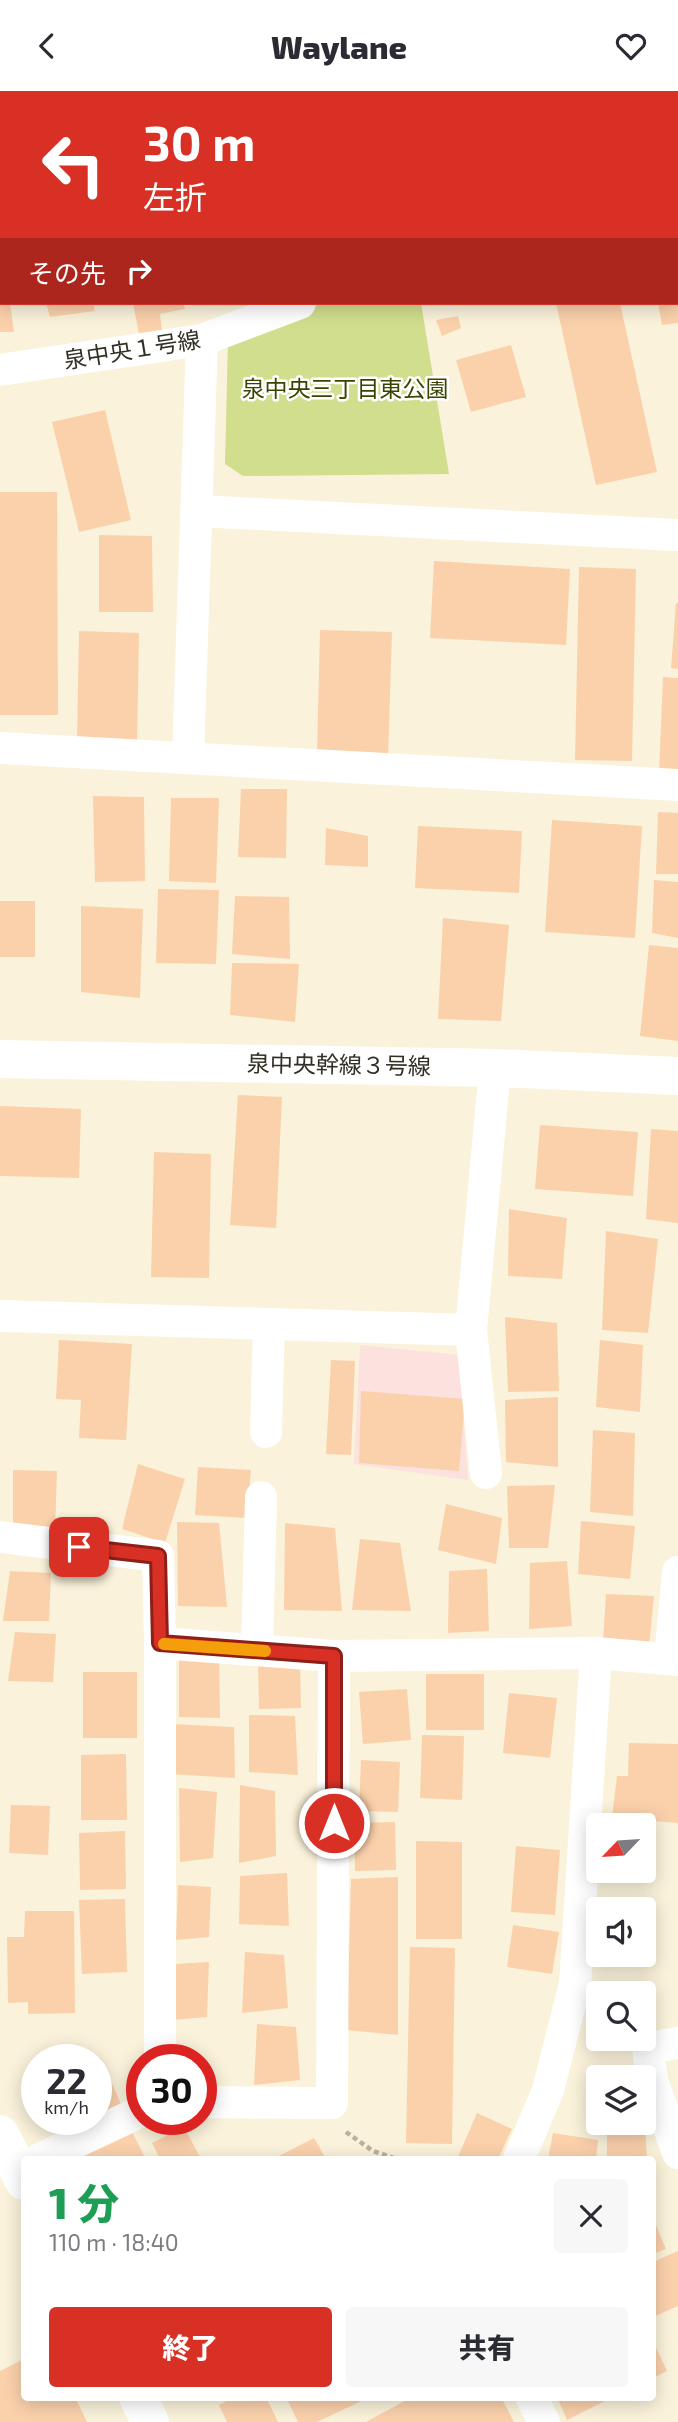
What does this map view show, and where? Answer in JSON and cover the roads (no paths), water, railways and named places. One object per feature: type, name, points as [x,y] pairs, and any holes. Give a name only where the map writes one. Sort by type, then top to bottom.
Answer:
[{"type":"street","name":"泉中央１号線","points":[[0,370],[201,340],[295,305]]},
{"type":"street","points":[[187,758],[201,340]]},
{"type":"street","points":[[197,511],[678,535]]},
{"type":"street","points":[[0,748],[678,785]]},
{"type":"street","name":"泉中央幹線３号線","points":[[0,1059],[495,1068],[678,1076]]},
{"type":"street","points":[[486,1473],[471,1330],[495,1068]]},
{"type":"street","points":[[0,1315],[471,1330]]},
{"type":"street","points":[[266,1432],[269,1324]]},
{"type":"street","points":[[257,1650],[261,1497]]},
{"type":"street","points":[[0,1537],[158,1556],[160,2044]]},
{"type":"street","points":[[160,1643],[334,1656],[596,1653],[674,1659],[678,1572]]},
{"type":"street","points":[[520,2156],[548,2089],[575,1984],[596,1653]]},
{"type":"street","points":[[217,2102],[332,2103],[334,1656]]},
{"type":"street","points":[[678,2043],[648,2048],[652,2080],[678,2153]]},
{"type":"street","points":[[53,2156],[126,2119]]},
{"type":"street","points":[[0,2134],[21,2161]]},
{"type":"street","points":[[533,2401],[544,2422]]},
{"type":"park label","name":"泉中央三丁目東公園","points":[[345,389]]}]
